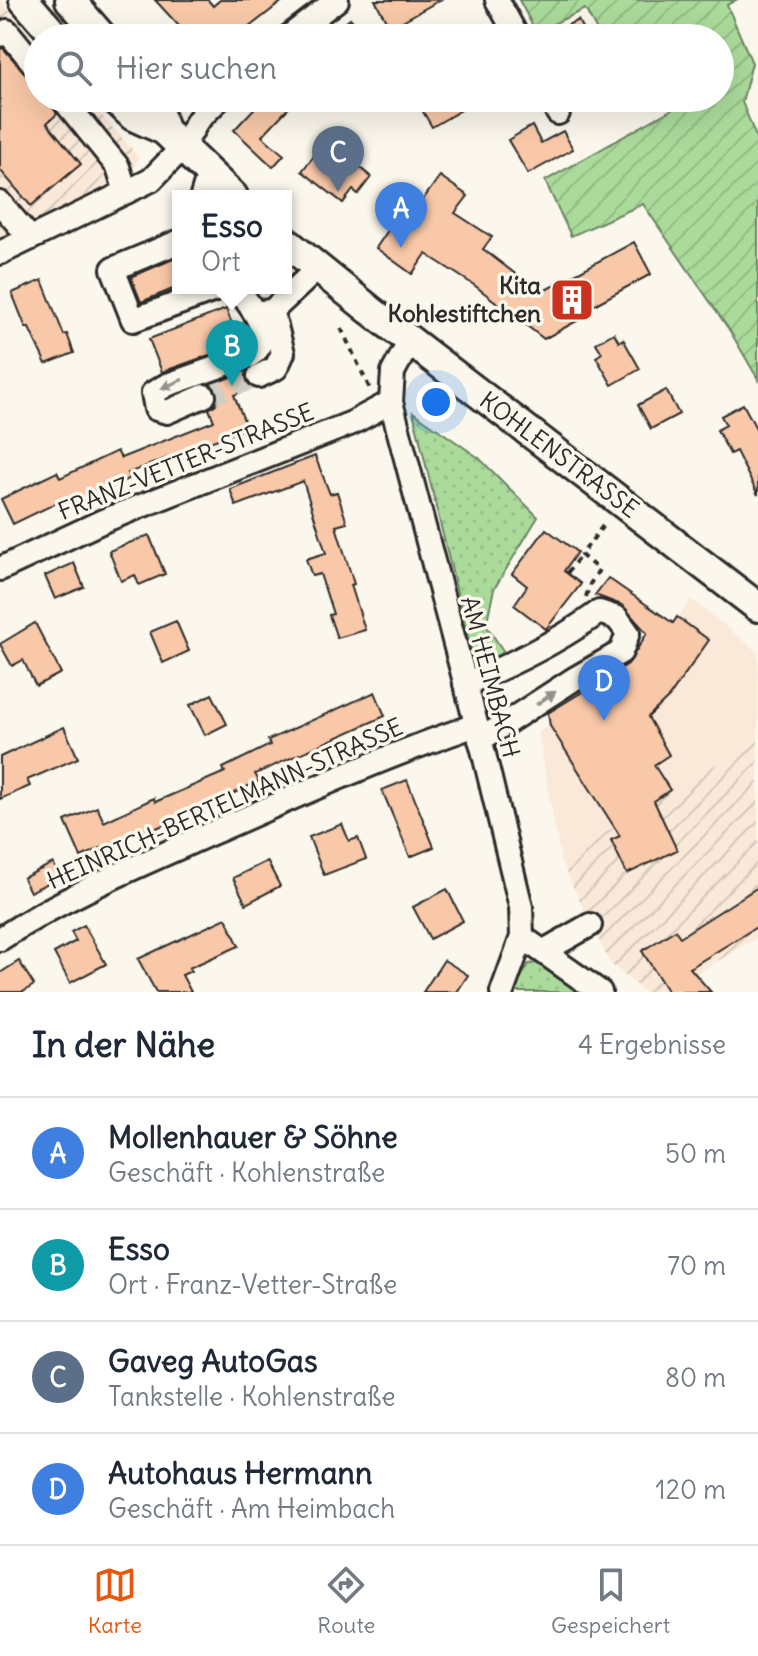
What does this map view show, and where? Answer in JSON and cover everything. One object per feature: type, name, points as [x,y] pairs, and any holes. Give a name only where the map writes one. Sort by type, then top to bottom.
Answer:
[{"type":"main road","points":[[24,0],[45,24]]},
{"type":"main road","points":[[70,0],[91,24]]},
{"type":"main road","points":[[129,112],[173,139]]},
{"type":"main road","points":[[161,112],[173,139],[206,185]]},
{"type":"main road","name":"KOHLENSTRASSE","points":[[292,247],[758,607]]},
{"type":"street","points":[[305,24],[337,0]]},
{"type":"street","points":[[497,0],[510,24]]},
{"type":"street","points":[[0,35],[7,31],[24,52]]},
{"type":"street","points":[[73,112],[118,167],[126,192]]},
{"type":"street","points":[[0,253],[151,180],[173,139],[206,112]]},
{"type":"street","points":[[0,203],[30,238]]},
{"type":"street","points":[[172,244],[113,269],[133,320],[204,294]]},
{"type":"street","points":[[292,289],[317,269]]},
{"type":"street","points":[[244,294],[264,312],[283,353],[276,368],[259,376]]},
{"type":"street","points":[[204,396],[167,412],[156,409],[153,393],[259,350],[263,341],[264,312],[286,294]]},
{"type":"street","name":"AM HEIMBACH","points":[[410,341],[393,372],[391,402],[521,907],[522,937]]},
{"type":"street","name":"FRANZ-VETTER-STRASSE","points":[[0,569],[103,521],[352,423],[391,402]]},
{"type":"street","name":"HEINRICH-BERTELMANN-STRASSE","points":[[0,939],[144,863],[310,789],[426,742],[478,733],[621,652],[628,633],[617,618],[599,612],[576,629],[465,684]]},
{"type":"street","points":[[544,951],[590,925]]},
{"type":"street","points":[[502,992],[522,937],[600,992]]},
{"type":"path","points":[[341,328],[371,391],[391,402]]},
{"type":"path","points":[[567,573],[605,523]]},
{"type":"path","points":[[581,555],[599,570],[590,584],[584,604]]},
{"type":"shaded area","points":[[0,1],[24,28],[24,112],[99,112],[139,157],[127,178],[0,237]]},
{"type":"shaded area","points":[[691,599],[758,652],[758,741],[670,790],[561,862],[538,732],[641,672]]},
{"type":"shaded area","points":[[758,741],[758,937],[666,992],[644,992],[610,963],[561,862],[670,790]]},
{"type":"green space","points":[[519,0],[736,0],[727,5],[752,63],[742,102],[758,142],[758,379],[730,331],[643,204],[571,236],[545,181],[667,112],[734,112],[734,24],[593,24],[585,9],[553,24],[532,24]]},
{"type":"green space","points":[[413,412],[479,458],[538,517],[494,589],[486,625],[508,658],[477,674]]},
{"type":"green space","points":[[545,962],[587,992],[512,992],[529,964]]},
{"type":"building","points":[[155,0],[208,0],[213,6],[220,0],[284,0],[253,24],[177,24]]},
{"type":"building","points":[[375,0],[440,0],[397,24],[388,24]]},
{"type":"building","points":[[3,48],[24,71],[24,112],[56,112],[47,123],[81,164],[31,206],[0,170],[0,49]]},
{"type":"building","points":[[251,112],[285,112],[262,136],[284,155],[273,167],[234,130]]},
{"type":"building","points":[[423,112],[458,112],[432,127]]},
{"type":"building","points":[[532,126],[541,143],[563,131],[573,149],[528,174],[508,140]]},
{"type":"building","points":[[323,144],[344,160],[347,156],[371,177],[358,194],[353,190],[343,203],[302,171]]},
{"type":"building","points":[[440,176],[468,196],[455,213],[492,237],[483,249],[540,293],[634,242],[651,274],[581,312],[584,317],[544,339],[474,285],[426,254],[412,274],[376,248],[395,220],[404,226]]},
{"type":"building","points":[[172,260],[172,289],[141,302],[131,277]]},
{"type":"building","points":[[42,280],[74,353],[46,364],[29,328],[26,328],[12,293]]},
{"type":"building","points":[[226,309],[240,344],[162,372],[149,339]]},
{"type":"building","points":[[614,333],[619,342],[623,339],[640,369],[612,385],[596,357],[602,353],[596,343]]},
{"type":"building","points":[[246,372],[246,381],[252,388],[234,395],[247,428],[128,473],[130,478],[73,505],[69,497],[13,524],[1,499],[57,472],[60,478],[117,451],[121,458],[214,421],[209,409],[216,404],[218,397],[211,384]]},
{"type":"building","points":[[666,390],[679,414],[651,429],[638,405]]},
{"type":"building","points":[[743,404],[758,432],[758,495],[736,451],[730,454],[717,430],[726,425],[721,416]]},
{"type":"building","points":[[315,456],[330,494],[337,492],[347,523],[336,526],[365,630],[337,638],[320,574],[312,576],[306,559],[326,553],[303,481],[236,506],[230,489]]},
{"type":"building","points":[[546,529],[577,552],[564,571],[581,584],[546,629],[514,605],[527,586],[512,574]]},
{"type":"building","points":[[149,535],[165,574],[139,585],[135,575],[121,581],[109,551]]},
{"type":"building","points":[[74,563],[84,587],[55,599],[45,576]]},
{"type":"building","points":[[608,578],[673,623],[677,617],[709,640],[669,697],[648,717],[669,755],[654,765],[670,790],[654,801],[677,850],[627,874],[611,840],[620,836],[550,726],[548,713],[628,664],[647,633],[622,605],[595,595]]},
{"type":"building","points":[[176,621],[189,651],[163,663],[150,632]]},
{"type":"building","points":[[35,623],[61,673],[36,686],[23,660],[12,666],[0,644]]},
{"type":"building","points":[[375,692],[385,716],[255,774],[259,781],[228,796],[141,835],[139,831],[81,857],[65,821],[97,807],[104,822],[154,798],[155,802],[225,772],[223,768],[270,745],[268,740]]},
{"type":"building","points":[[212,694],[227,724],[205,735],[190,705]]},
{"type":"building","points":[[64,727],[78,758],[27,780],[30,786],[0,799],[0,757]]},
{"type":"building","points":[[407,780],[434,847],[410,857],[382,790]]},
{"type":"building","points":[[342,824],[349,841],[358,838],[366,859],[324,875],[309,837]]},
{"type":"building","points":[[267,861],[280,886],[246,904],[233,878]]},
{"type":"building","points":[[53,863],[60,877],[30,892],[23,878]]},
{"type":"building","points":[[758,887],[758,926],[690,968],[711,992],[668,992],[642,951],[675,930],[680,937]]},
{"type":"building","points":[[447,889],[463,921],[430,939],[413,907]]},
{"type":"building","points":[[226,918],[239,946],[189,968],[191,971],[182,975],[191,992],[156,992],[138,959]]},
{"type":"building","points":[[84,925],[106,964],[70,983],[54,953],[76,941],[71,932]]},
{"type":"building","points":[[444,960],[468,975],[457,992],[423,992]]},
{"type":"building","points":[[19,961],[34,985],[23,992],[0,992],[0,973]]},
{"type":"tunnel","points":[[204,396],[259,376]]},
{"type":"place","name":"Gaveg AutoGas","points":[[338,192]]},
{"type":"place","name":"Mollenhauer & Söhne","points":[[401,248]]},
{"type":"place","name":"Kita Kohlestiftchen","points":[[572,300]]},
{"type":"place","name":"Esso","points":[[232,386]]},
{"type":"place","name":"Autohaus Hermann","points":[[604,721]]}]
